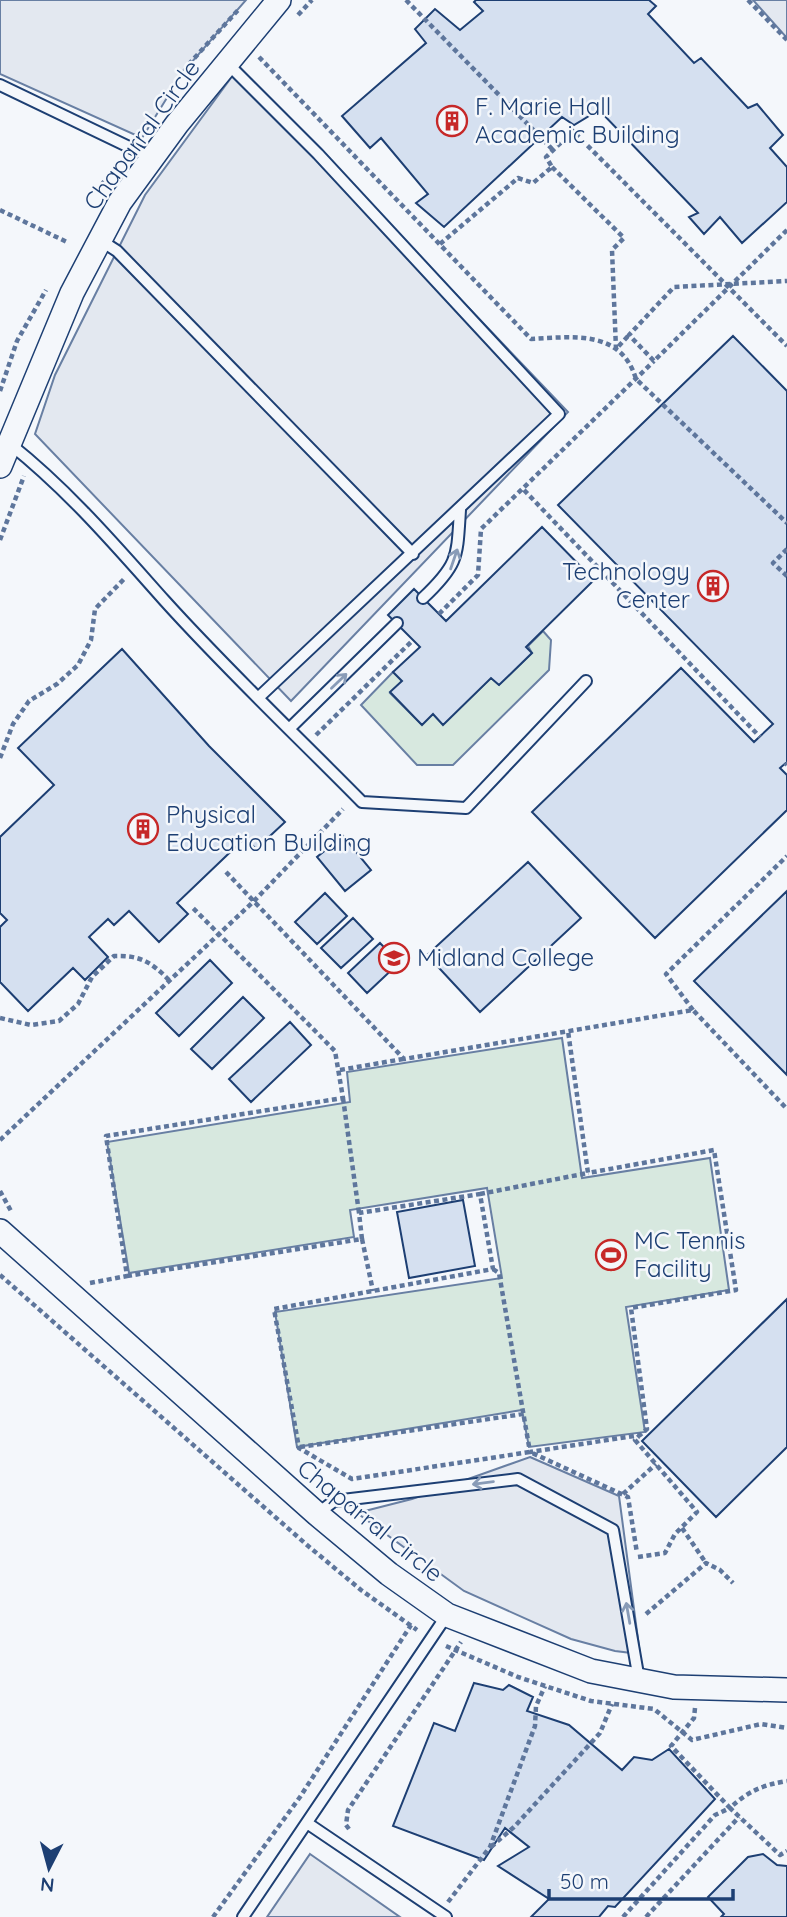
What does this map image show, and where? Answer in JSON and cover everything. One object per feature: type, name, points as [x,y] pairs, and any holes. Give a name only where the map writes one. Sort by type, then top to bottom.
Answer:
[{"type":"street","name":"Chaparral Circle","points":[[0,466],[72,293],[120,202],[152,158],[234,70],[279,0]]},
{"type":"street","name":"Chaparral Circle","points":[[0,1231],[317,1514],[447,1615],[591,1671],[696,1688],[787,1690]]},
{"type":"lane","points":[[234,70],[318,154],[559,414],[259,697]]},
{"type":"lane","points":[[0,85],[152,158]]},
{"type":"lane","points":[[100,240],[117,251],[412,554]]},
{"type":"lane","points":[[10,444],[113,540],[165,601],[362,802],[467,808],[586,681]]},
{"type":"lane","points":[[423,598],[447,575],[457,555],[460,510]]},
{"type":"lane","points":[[290,728],[397,623]]},
{"type":"lane","points":[[317,1514],[334,1501],[518,1479],[613,1530],[639,1680]]},
{"type":"lane","points":[[243,1917],[447,1615]]},
{"type":"lane","points":[[307,1823],[446,1917]]},
{"type":"path","points":[[295,19],[312,0]]},
{"type":"path","points":[[405,0],[553,150]]},
{"type":"path","points":[[748,0],[787,40]]},
{"type":"path","points":[[234,70],[259,57],[268,48]]},
{"type":"path","points":[[259,57],[531,339],[590,337],[616,349],[631,363],[636,379],[787,523]]},
{"type":"path","points":[[616,349],[612,250],[624,238],[552,167],[546,157],[573,131],[787,346]]},
{"type":"path","points":[[440,244],[518,178],[533,183],[552,167]]},
{"type":"path","points":[[0,210],[69,243]]},
{"type":"path","points":[[439,614],[478,575],[481,529],[524,490],[728,285],[787,230]]},
{"type":"path","points":[[616,349],[674,287],[787,281]]},
{"type":"path","points":[[629,335],[654,361]]},
{"type":"path","points":[[0,540],[28,459]]},
{"type":"path","points":[[524,490],[760,737]]},
{"type":"path","points":[[787,549],[774,563],[787,576]]},
{"type":"path","points":[[0,758],[13,724],[29,701],[57,684],[78,665],[91,640],[94,609],[124,578]]},
{"type":"path","points":[[306,745],[413,640]]},
{"type":"path","points":[[0,1140],[253,902],[345,811],[337,802]]},
{"type":"path","points":[[787,856],[666,974],[694,1010],[787,1109]]},
{"type":"path","points":[[226,872],[404,1059]]},
{"type":"path","points":[[193,908],[335,1051],[340,1070],[362,1239],[373,1291]]},
{"type":"path","points":[[0,1018],[31,1025],[59,1021],[78,1004],[92,976],[114,956],[135,955],[153,964],[169,980]]},
{"type":"path","points":[[340,1070],[694,1010]]},
{"type":"path","points":[[568,1031],[588,1173]]},
{"type":"path","points":[[127,1276],[106,1136],[343,1098]]},
{"type":"path","points":[[359,1213],[480,1194],[714,1150],[736,1290],[631,1308],[647,1429],[635,1440],[697,1512],[674,1534],[664,1553],[638,1557]]},
{"type":"path","points":[[480,1194],[493,1269]]},
{"type":"path","points":[[50,1318],[90,1283],[362,1239]]},
{"type":"path","points":[[530,1451],[499,1273],[493,1269],[274,1309],[299,1448],[352,1479],[640,1435]]},
{"type":"path","points":[[299,1448],[523,1414]]},
{"type":"path","points":[[530,1451],[628,1496],[639,1568]]},
{"type":"path","points":[[623,1494],[656,1464]]},
{"type":"path","points":[[682,1528],[706,1563],[720,1570],[733,1583]]},
{"type":"path","points":[[646,1614],[706,1563]]},
{"type":"path","points":[[213,1917],[367,1698],[425,1599]]},
{"type":"path","points":[[645,1602],[648,1626]]},
{"type":"path","points":[[354,1836],[346,1825],[348,1810],[456,1651],[470,1624]]},
{"type":"path","points":[[490,1847],[535,1726],[536,1706],[545,1686]]},
{"type":"path","points":[[696,1688],[694,1718],[671,1746],[730,1808],[780,1855],[787,1851]]},
{"type":"path","points":[[447,1902],[490,1847],[514,1827],[600,1733],[612,1704]]},
{"type":"path","points":[[623,1917],[715,1815],[763,1785],[787,1781]]},
{"type":"path","points":[[646,1917],[739,1817]]},
{"type":"path","points":[[437,1894],[457,1910]]},
{"type":"shaded area","points":[[0,0],[246,0],[183,72],[142,138],[0,74]]},
{"type":"shaded area","points":[[753,0],[787,0],[787,38]]},
{"type":"shaded area","points":[[239,67],[568,412],[291,701],[35,434],[55,375],[145,195]]},
{"type":"shaded area","points":[[543,631],[551,640],[549,670],[453,765],[417,765],[361,705],[393,672],[402,681],[390,693],[421,724],[433,714],[443,724],[491,678],[499,685],[532,653],[528,646]]},
{"type":"shaded area","name":"MC Tennis Facility","points":[[562,1038],[582,1178],[710,1158],[729,1290],[626,1307],[645,1432],[529,1447],[522,1410],[297,1447],[275,1312],[502,1278],[487,1188],[350,1210],[354,1237],[129,1273],[107,1142],[350,1102],[347,1072]]},
{"type":"shaded area","points":[[530,1457],[619,1496],[640,1654],[615,1651],[571,1639],[464,1591],[357,1513],[412,1499]]},
{"type":"shaded area","points":[[310,1854],[400,1917],[267,1917]]},
{"type":"building","name":"F. Marie Hall Academic Building","points":[[649,0],[656,6],[648,14],[694,63],[701,58],[748,108],[757,104],[783,135],[770,148],[787,167],[787,202],[742,243],[720,217],[704,234],[689,217],[698,213],[599,110],[574,125],[562,117],[444,227],[416,203],[428,194],[381,138],[370,148],[342,116],[426,43],[415,29],[435,9],[460,30],[483,11],[474,2]]},
{"type":"building","name":"Technology Center","points":[[733,336],[787,391],[787,762],[780,768],[787,775],[787,810],[655,938],[532,812],[681,668],[754,742],[773,724],[558,505]]},
{"type":"building","points":[[542,527],[594,580],[526,647],[532,653],[499,685],[491,678],[443,725],[433,714],[422,725],[390,692],[402,681],[393,672],[420,647],[388,615],[414,589],[446,621]]},
{"type":"building","name":"Physical Education Building","points":[[122,649],[209,746],[285,822],[256,849],[245,838],[177,903],[188,914],[159,942],[129,911],[114,925],[108,919],[89,937],[108,957],[85,980],[73,968],[28,1011],[0,982],[0,927],[7,920],[0,913],[0,837],[54,785],[18,748]]},
{"type":"building","points":[[343,836],[371,870],[345,891],[317,857]]},
{"type":"building","points":[[528,862],[581,918],[480,1012],[427,955]]},
{"type":"building","points":[[787,891],[787,1075],[694,981]]},
{"type":"building","points":[[325,893],[347,916],[317,944],[295,922]]},
{"type":"building","points":[[353,918],[373,939],[341,968],[321,948]]},
{"type":"building","points":[[380,943],[399,963],[367,993],[348,973]]},
{"type":"building","points":[[210,960],[232,983],[179,1036],[156,1013]]},
{"type":"building","points":[[243,997],[264,1018],[212,1069],[191,1049]]},
{"type":"building","points":[[290,1022],[311,1045],[251,1102],[229,1079]]},
{"type":"building","points":[[463,1200],[475,1266],[409,1278],[397,1212]]},
{"type":"building","points":[[787,1299],[787,1447],[716,1517],[642,1441]]},
{"type":"building","points":[[474,1683],[503,1690],[509,1685],[533,1697],[527,1711],[569,1725],[622,1770],[634,1757],[652,1760],[669,1749],[715,1799],[615,1907],[608,1906],[599,1917],[531,1917],[549,1899],[498,1866],[529,1847],[505,1828],[484,1860],[393,1826],[434,1723],[455,1731]]},
{"type":"building","points":[[763,1854],[777,1865],[787,1866],[787,1917],[721,1917],[724,1914],[708,1897],[748,1857]]},
{"type":"place","name":"F. Marie Hall Academic Building","points":[[452,121]]},
{"type":"place","name":"Technology Center","points":[[713,586]]},
{"type":"place","name":"Physical Education Building","points":[[143,829]]},
{"type":"place","name":"Midland College","points":[[394,958]]},
{"type":"place","name":"MC Tennis Facility","points":[[611,1255]]}]
